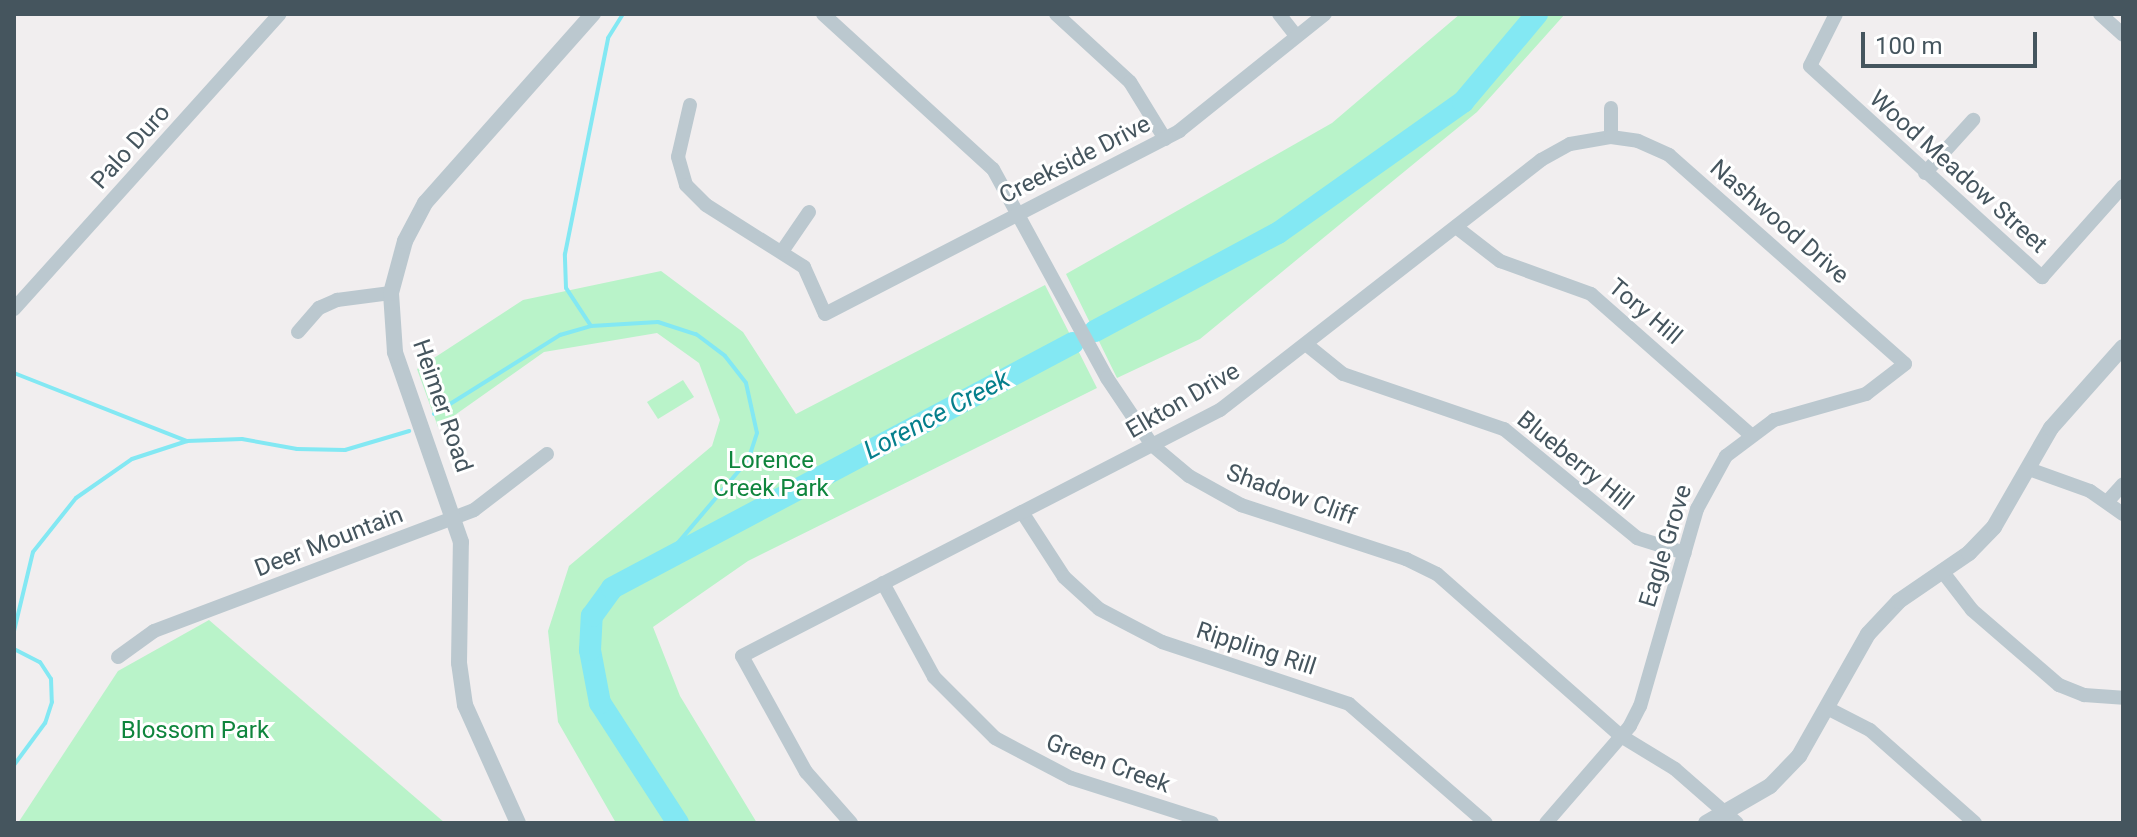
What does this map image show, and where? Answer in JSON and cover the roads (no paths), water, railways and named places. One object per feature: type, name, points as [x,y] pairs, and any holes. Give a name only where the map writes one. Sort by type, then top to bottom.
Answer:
[{"type":"street","name":"Palo Duro","points":[[14,309],[280,14]]},
{"type":"street","name":"Heimer Road","points":[[518,823],[465,705],[459,663],[464,568],[456,517],[401,371],[391,332],[391,293],[405,241],[425,203],[593,14]]},
{"type":"street","name":"Shadow Cliff","points":[[823,14],[993,169],[1020,213],[1107,378],[1152,445],[1189,476],[1241,505],[1406,559],[1437,574],[1621,736],[1675,769],[1732,818]]},
{"type":"street","points":[[1056,14],[1130,82],[1165,139]]},
{"type":"street","points":[[1279,14],[1296,36]]},
{"type":"street","name":"Creekside Drive","points":[[783,250],[809,275],[825,314],[1165,139],[1325,14]]},
{"type":"street","name":"Wood Meadow Street","points":[[1836,14],[1810,66],[2042,277],[2123,186]]},
{"type":"street","points":[[2100,14],[2123,35]]},
{"type":"street","points":[[690,105],[678,157],[686,185],[706,205],[783,250],[809,212]]},
{"type":"street","points":[[1611,108],[1611,137]]},
{"type":"street","points":[[1925,173],[1973,120]]},
{"type":"street","name":"Elkton Drive","points":[[851,823],[806,772],[742,656],[1245,394],[1560,149],[1611,137]]},
{"type":"street","name":"Nashwood Drive","points":[[1611,137],[1638,141],[1669,155],[1905,364]]},
{"type":"street","name":"Tory Hill","points":[[1456,227],[1500,261],[1591,294],[1750,434]]},
{"type":"street","points":[[298,332],[319,308],[337,300],[391,293]]},
{"type":"street","name":"Blueberry Hill","points":[[1307,345],[1343,374],[1504,429],[1637,538],[1685,553]]},
{"type":"street","points":[[1706,823],[1732,818],[1782,775],[1829,709],[1868,634],[1899,601],[1942,571],[1994,527],[2051,428],[2123,347]]},
{"type":"street","name":"Eagle Grove","points":[[1546,823],[1621,736],[1640,706],[1709,481],[1750,434],[1788,415],[1866,394],[1905,364]]},
{"type":"street","name":"Deer Mountain","points":[[118,657],[154,631],[474,510],[547,454]]},
{"type":"street","points":[[2029,469],[2107,502],[2123,514]]},
{"type":"street","points":[[2107,502],[2123,484]]},
{"type":"street","name":"Rippling Rill","points":[[1022,512],[1064,577],[1099,609],[1162,642],[1349,704],[1486,823]]},
{"type":"street","points":[[1942,571],[1972,610],[2059,685],[2084,695],[2123,698]]},
{"type":"street","name":"Green Creek","points":[[883,583],[934,677],[995,738],[1071,778],[1212,823]]},
{"type":"street","points":[[1829,709],[1870,730],[1975,823]]},
{"type":"waterway","points":[[591,326],[566,288],[565,254],[608,38],[623,14]]},
{"type":"waterway","name":"Lorence Creek","points":[[1095,331],[1278,233],[1463,102],[1537,14]]},
{"type":"waterway","points":[[434,414],[560,335],[591,326],[658,322],[696,334],[725,356],[746,383],[757,433],[748,460],[661,563]]},
{"type":"waterway","name":"Lorence Creek","points":[[678,823],[600,703],[590,650],[592,616],[612,588],[1073,343]]},
{"type":"waterway","points":[[14,373],[187,441]]},
{"type":"waterway","points":[[14,631],[33,552],[76,498],[132,459],[187,441],[242,439],[297,449],[345,450],[409,431]]},
{"type":"waterway","points":[[14,649],[40,662],[51,679],[52,702],[45,723],[14,765]]},
{"type":"park label","name":"Lorence Creek Park","points":[[771,475]]},
{"type":"park label","name":"Blossom Park","points":[[195,731]]}]
